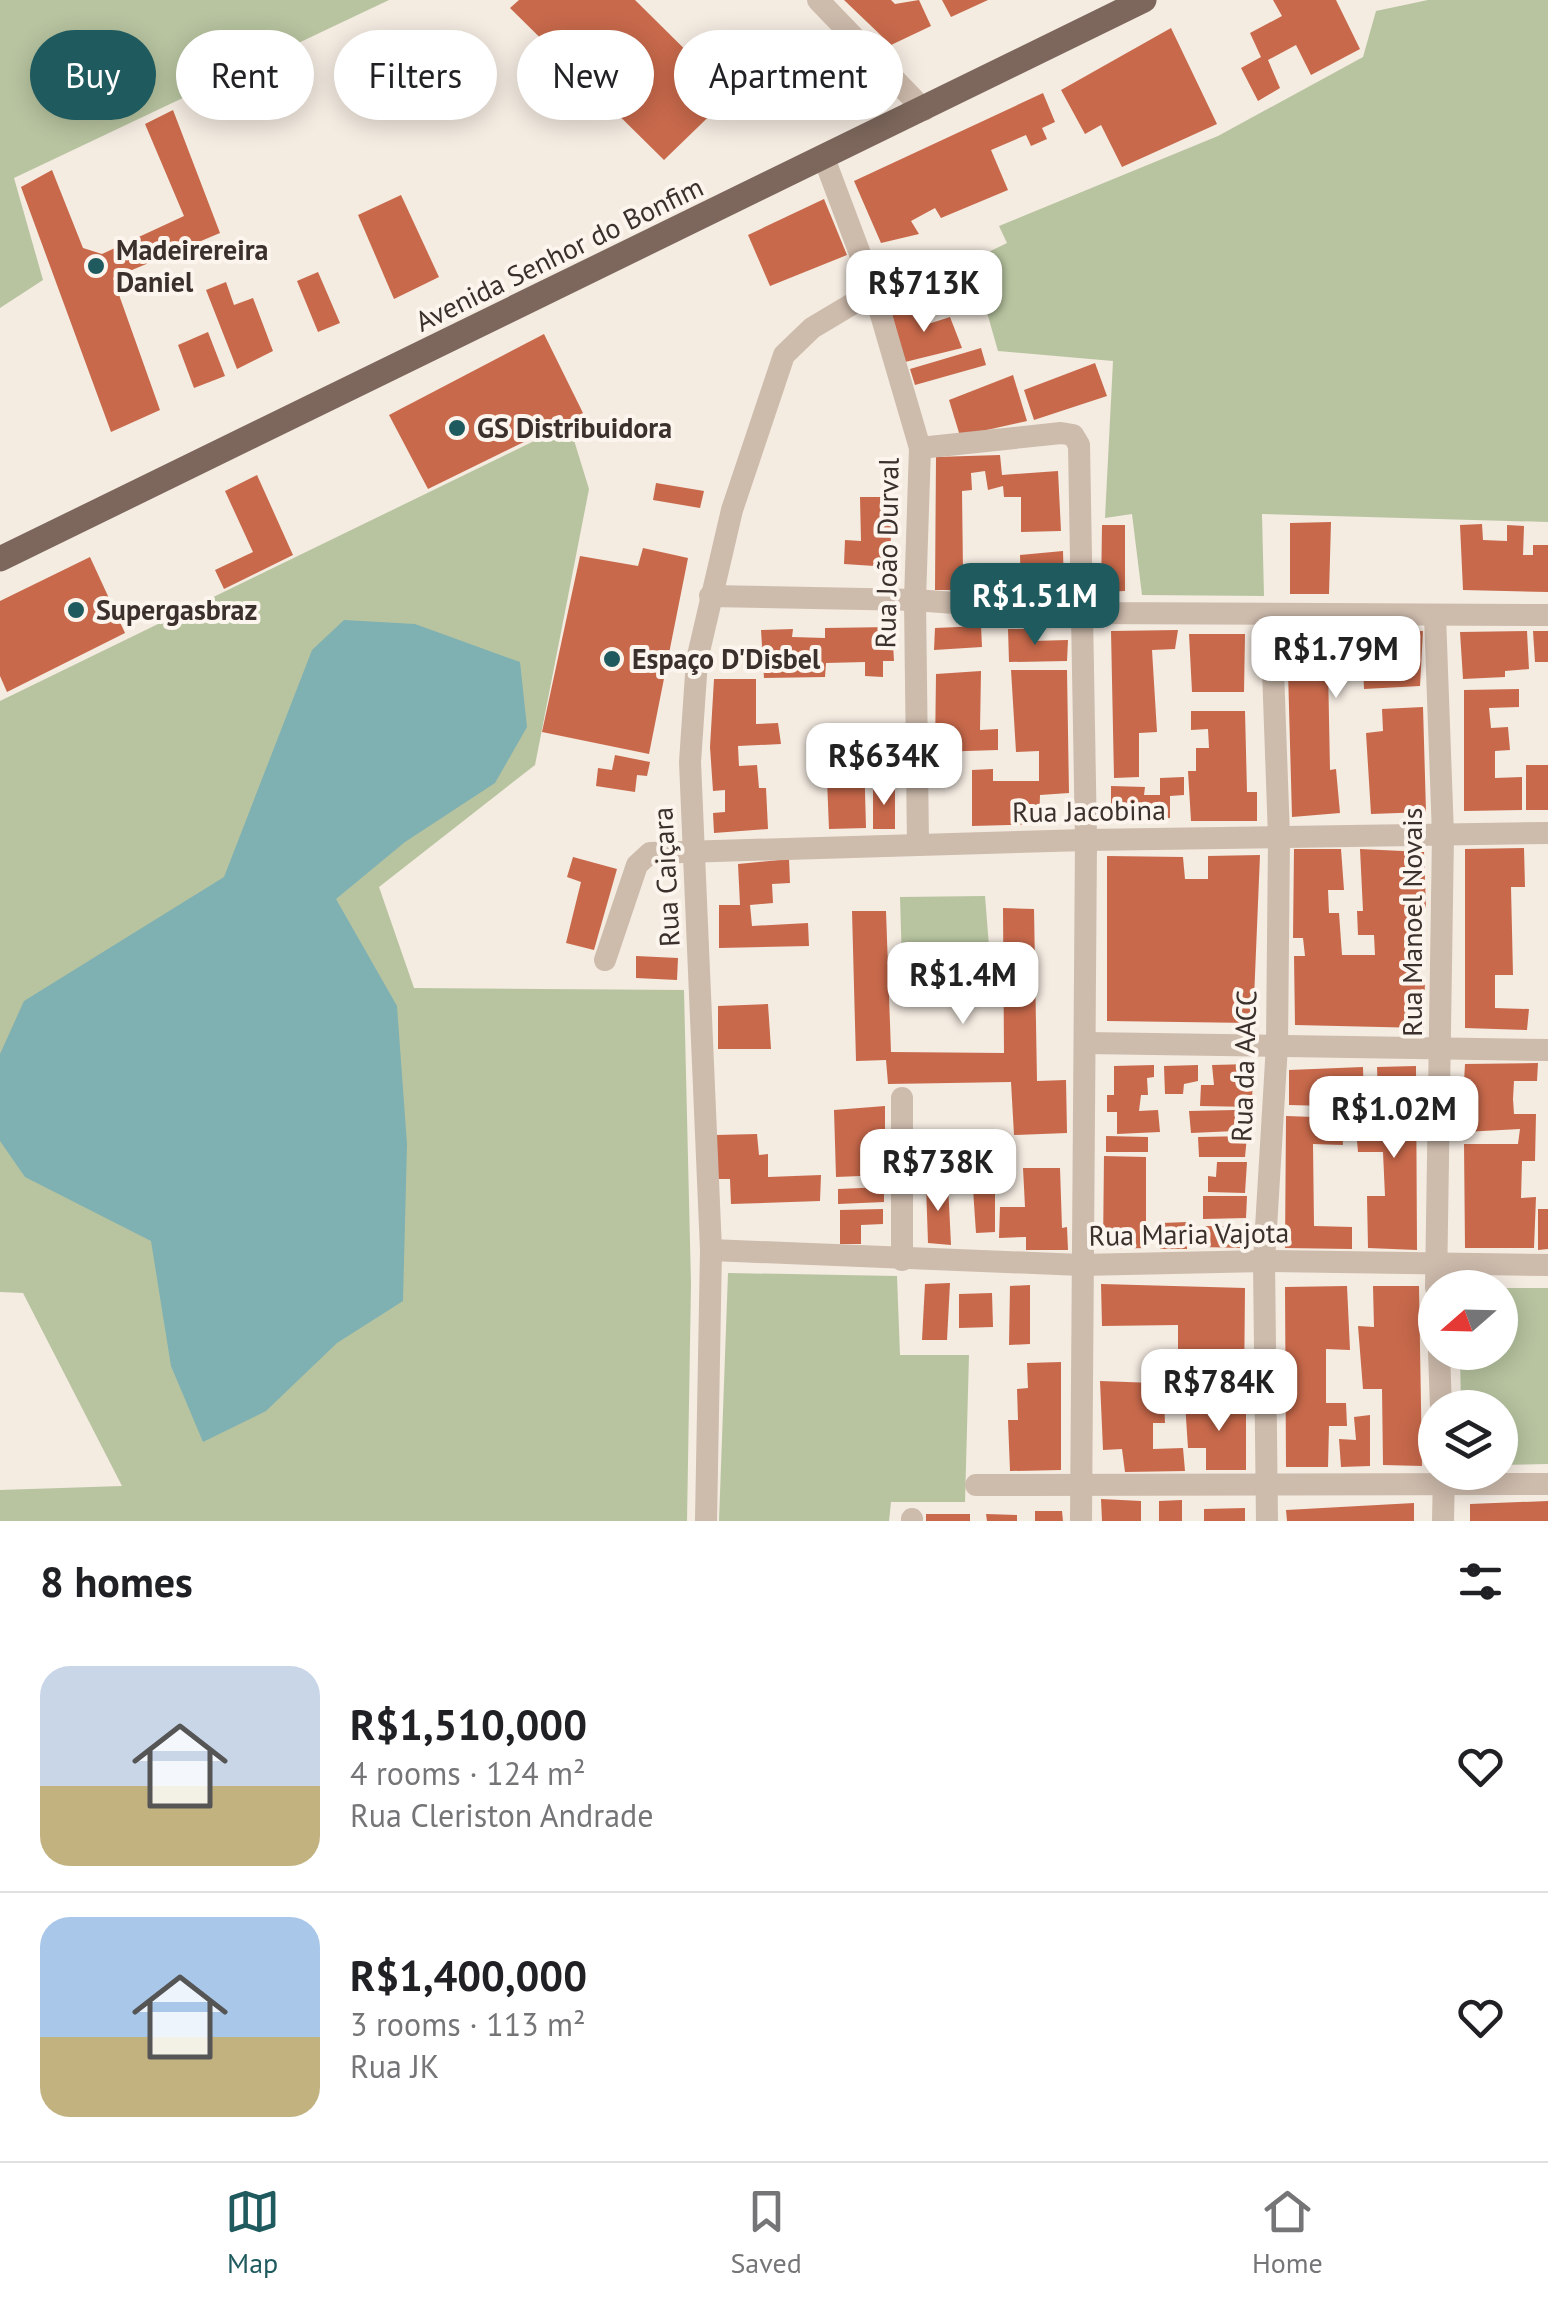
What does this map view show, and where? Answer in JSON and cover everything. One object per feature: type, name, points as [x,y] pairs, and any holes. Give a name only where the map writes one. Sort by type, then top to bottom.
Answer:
[{"type":"main road","name":"Avenida Senhor do Bonfim","points":[[0,559],[1144,0]]},
{"type":"street","points":[[818,0],[924,110]]},
{"type":"street","name":"Rua João Durval","points":[[824,158],[874,291],[920,448],[915,600],[918,846]]},
{"type":"street","name":"Rua Caiçara","points":[[706,1521],[711,1250],[692,715],[710,596],[732,510],[784,355],[812,328],[874,291]]},
{"type":"street","points":[[920,448],[1060,433],[1073,436],[1079,444],[1086,840],[1081,1521]]},
{"type":"street","points":[[710,596],[915,600],[1085,614],[1548,616]]},
{"type":"street","name":"Rua da AACC","points":[[1267,1521],[1264,1262],[1277,1045],[1280,837],[1271,614]]},
{"type":"street","name":"Rua Manoel Novais","points":[[1435,616],[1442,836],[1436,1270]]},
{"type":"street","name":"Rua Jacobina","points":[[605,960],[637,865],[650,853],[1086,840],[1548,833]]},
{"type":"street","points":[[1086,1042],[1548,1050]]},
{"type":"street","points":[[902,1098],[902,1260]]},
{"type":"street","name":"Rua Maria Vajota","points":[[711,1250],[1081,1266],[1264,1262],[1418,1275]]},
{"type":"street","name":"Rua Maria Vajota","points":[[1507,1270],[1548,1266]]},
{"type":"street","points":[[976,1485],[1418,1479]]},
{"type":"street","points":[[1518,1482],[1548,1484]]},
{"type":"street","points":[[1443,1521],[1444,1490]]},
{"type":"green space","points":[[0,0],[389,0],[314,36],[314,30],[176,30],[176,101],[156,111],[156,30],[30,30],[30,120],[136,120],[14,178],[43,280],[0,308]]},
{"type":"green space","points":[[1428,0],[1548,0],[1548,522],[1262,514],[1264,596],[1142,595],[1132,514],[1105,518],[1113,361],[998,351],[972,260],[1007,243],[999,226],[1218,136],[1363,57],[1376,11]]},
{"type":"green space","points":[[569,424],[589,489],[535,765],[379,887],[414,988],[684,990],[691,1284],[687,1521],[0,1521],[0,1490],[122,1486],[23,1293],[0,1292],[0,701]]},
{"type":"green space","points":[[985,896],[990,959],[902,963],[900,897]]},
{"type":"green space","points":[[728,1273],[897,1276],[900,1355],[969,1355],[965,1502],[891,1502],[889,1521],[719,1521]]},
{"type":"green space","points":[[1518,1288],[1548,1288],[1548,1464],[1518,1465],[1518,1390],[1461,1390],[1460,1370],[1518,1370]]},
{"type":"water","points":[[344,620],[415,624],[520,662],[527,727],[495,783],[405,842],[336,899],[397,1006],[407,1144],[403,1301],[337,1343],[266,1411],[203,1442],[171,1366],[151,1241],[25,1177],[0,1141],[0,1054],[24,1001],[224,877],[312,650]]},
{"type":"building","points":[[519,0],[635,0],[674,39],[674,120],[705,120],[664,160],[623,120],[654,120],[654,30],[532,30],[510,8]]},
{"type":"building","points":[[844,0],[891,0],[895,4],[919,0],[931,26],[903,39],[903,30],[875,30]]},
{"type":"building","points":[[942,0],[988,0],[951,17]]},
{"type":"building","points":[[1273,0],[1336,0],[1360,49],[1311,75],[1296,45],[1268,60],[1280,88],[1258,101],[1241,68],[1261,57],[1250,33],[1282,16]]},
{"type":"building","points":[[1171,28],[1217,124],[1122,167],[1101,125],[1085,134],[1061,90]]},
{"type":"building","points":[[1043,93],[1055,122],[1042,128],[1047,139],[1031,146],[1026,135],[991,150],[1008,190],[941,218],[935,208],[911,221],[919,234],[881,243],[854,181]]},
{"type":"building","name":"Madeirereira Daniel","points":[[173,110],[220,233],[113,278],[160,410],[111,432],[21,187],[52,170],[83,248],[102,254],[184,216],[145,124]]},
{"type":"building","points":[[401,195],[439,277],[394,299],[358,215]]},
{"type":"building","points":[[824,199],[847,255],[770,286],[748,235]]},
{"type":"building","points":[[928,267],[933,283],[892,293],[887,278]]},
{"type":"building","points":[[318,272],[340,323],[318,332],[297,281]]},
{"type":"building","points":[[226,282],[234,305],[253,298],[273,351],[237,369],[206,290]]},
{"type":"building","points":[[923,305],[928,324],[950,317],[962,348],[905,362],[892,314]]},
{"type":"building","points":[[208,332],[225,376],[194,388],[178,345]]},
{"type":"building","points":[[544,334],[583,413],[428,489],[389,415]]},
{"type":"building","points":[[981,348],[986,365],[915,385],[910,369]]},
{"type":"building","points":[[1095,363],[1107,396],[1034,420],[1024,390]]},
{"type":"building","points":[[1013,375],[1027,421],[960,436],[949,400]]},
{"type":"building","points":[[1000,455],[1002,475],[1058,471],[1061,531],[1021,532],[1021,497],[1004,497],[1003,486],[988,490],[985,471],[971,473],[972,490],[962,491],[963,571],[1010,571],[1009,590],[935,590],[936,457]]},
{"type":"building","points":[[257,475],[293,555],[224,589],[215,570],[253,552],[225,491]]},
{"type":"building","points":[[656,483],[704,491],[700,508],[653,500]]},
{"type":"building","points":[[860,497],[892,497],[890,567],[844,564],[845,540],[861,541]]},
{"type":"building","points":[[1331,522],[1329,594],[1290,594],[1290,523]]},
{"type":"building","points":[[1482,524],[1483,540],[1507,541],[1507,525],[1524,526],[1523,555],[1533,555],[1533,545],[1548,545],[1548,592],[1463,590],[1460,525]]},
{"type":"building","points":[[1102,525],[1125,525],[1125,591],[1101,592]]},
{"type":"building","name":"Espaço D'Disbel","points":[[643,548],[688,558],[649,754],[542,732],[580,556],[638,566]]},
{"type":"building","points":[[1063,551],[1064,589],[1021,591],[1020,555]]},
{"type":"building","points":[[90,557],[125,633],[7,692],[0,676],[0,601]]},
{"type":"building","points":[[981,626],[982,647],[934,650],[935,628]]},
{"type":"building","points":[[892,627],[894,661],[883,661],[883,677],[865,676],[865,662],[826,663],[825,677],[764,678],[761,630],[793,629],[792,637],[825,638],[825,628]]},
{"type":"building","points":[[1008,629],[1033,629],[1032,641],[1068,640],[1067,661],[1009,662]]},
{"type":"building","points":[[1178,630],[1175,649],[1152,650],[1157,732],[1139,733],[1139,777],[1114,778],[1111,631]]},
{"type":"building","points":[[1423,631],[1420,686],[1364,689],[1363,666],[1328,667],[1330,770],[1336,769],[1340,813],[1292,817],[1287,634]]},
{"type":"building","points":[[1527,631],[1529,669],[1505,671],[1505,677],[1463,679],[1460,632]]},
{"type":"building","points":[[1533,631],[1548,631],[1548,662],[1535,662]]},
{"type":"building","points":[[1189,634],[1245,634],[1244,692],[1192,692]]},
{"type":"building","points":[[1011,670],[1067,670],[1069,793],[1040,795],[1039,824],[972,826],[972,770],[993,769],[993,781],[1039,781],[1039,751],[1016,752]]},
{"type":"building","points":[[981,671],[980,730],[998,729],[998,750],[935,752],[936,674]]},
{"type":"building","points":[[714,679],[756,679],[756,724],[778,723],[781,744],[738,746],[739,766],[757,765],[759,788],[766,788],[768,829],[714,833],[713,813],[725,812],[725,790],[713,791],[710,747]]},
{"type":"building","points":[[1519,689],[1519,707],[1489,708],[1491,728],[1508,727],[1510,750],[1495,751],[1495,778],[1522,777],[1522,810],[1464,811],[1464,690]]},
{"type":"building","points":[[1423,707],[1426,812],[1371,814],[1366,733],[1383,731],[1382,709]]},
{"type":"building","points":[[1191,711],[1245,711],[1247,792],[1257,792],[1257,821],[1191,821],[1188,771],[1196,771],[1196,748],[1209,748],[1208,729],[1191,730]]},
{"type":"building","points":[[820,730],[882,730],[883,754],[864,754],[866,828],[829,829],[826,755],[820,755]]},
{"type":"building","points":[[615,755],[650,762],[647,776],[637,775],[635,792],[596,786],[598,768],[612,770]]},
{"type":"building","points":[[1526,765],[1548,765],[1548,810],[1526,810]]},
{"type":"building","points":[[1184,777],[1184,795],[1170,796],[1170,818],[1111,820],[1111,786],[1145,787],[1144,795],[1160,795],[1160,778]]},
{"type":"building","points":[[895,787],[895,829],[873,829],[873,788]]},
{"type":"building","points":[[1524,848],[1525,887],[1511,887],[1513,975],[1495,975],[1495,1008],[1529,1009],[1527,1030],[1465,1028],[1465,849]]},
{"type":"building","points":[[1294,849],[1341,849],[1344,890],[1328,890],[1329,913],[1339,913],[1342,955],[1375,955],[1374,935],[1358,935],[1357,911],[1363,911],[1360,849],[1424,852],[1426,908],[1413,909],[1413,933],[1422,933],[1424,953],[1406,954],[1407,977],[1425,977],[1424,1028],[1295,1025],[1294,956],[1305,956],[1303,938],[1293,938]]},
{"type":"building","points":[[1260,855],[1253,1023],[1107,1021],[1107,856],[1183,857],[1185,879],[1208,879],[1208,856]]},
{"type":"building","points":[[573,857],[617,869],[594,950],[566,943],[581,882],[567,877]]},
{"type":"building","points":[[789,859],[790,883],[772,884],[773,903],[750,905],[752,926],[808,923],[809,946],[719,948],[719,905],[740,905],[738,864]]},
{"type":"building","points":[[1003,908],[1034,909],[1037,1081],[1066,1080],[1067,1133],[1014,1135],[1011,1082],[888,1084],[886,1060],[856,1061],[852,911],[886,911],[891,1052],[1004,1053]]},
{"type":"building","points":[[636,956],[678,958],[677,980],[636,978]]},
{"type":"building","points":[[768,1004],[771,1049],[718,1049],[718,1006]]},
{"type":"building","points":[[1538,1063],[1537,1081],[1514,1081],[1513,1099],[1514,1114],[1536,1114],[1535,1161],[1522,1161],[1521,1198],[1536,1197],[1534,1248],[1465,1248],[1464,1144],[1518,1144],[1520,1129],[1464,1132],[1464,1115],[1472,1115],[1472,1099],[1463,1100],[1465,1064]]},
{"type":"building","points":[[1253,1064],[1252,1107],[1200,1106],[1201,1085],[1214,1085],[1212,1065]]},
{"type":"building","points":[[1154,1065],[1154,1077],[1147,1078],[1148,1095],[1141,1095],[1139,1111],[1158,1110],[1160,1132],[1117,1134],[1117,1112],[1107,1112],[1107,1095],[1114,1095],[1114,1066]]},
{"type":"building","points":[[1198,1065],[1198,1081],[1184,1084],[1183,1094],[1165,1094],[1164,1066]]},
{"type":"building","points":[[1416,1066],[1417,1250],[1368,1248],[1367,1196],[1385,1196],[1383,1152],[1358,1152],[1356,1130],[1379,1129],[1377,1067]]},
{"type":"building","points":[[1363,1067],[1364,1107],[1289,1105],[1289,1070]]},
{"type":"building","points":[[885,1106],[885,1175],[836,1177],[834,1110]]},
{"type":"building","points":[[1235,1110],[1235,1131],[1191,1133],[1189,1111]]},
{"type":"building","points":[[1286,1116],[1342,1118],[1343,1145],[1313,1144],[1314,1226],[1352,1227],[1352,1249],[1285,1248]]},
{"type":"building","points":[[757,1134],[759,1155],[768,1154],[768,1177],[821,1175],[820,1201],[731,1204],[730,1179],[717,1179],[716,1135]]},
{"type":"building","points":[[1106,1136],[1148,1137],[1148,1152],[1106,1152]]},
{"type":"building","points":[[1247,1136],[1245,1157],[1199,1157],[1198,1137]]},
{"type":"building","points":[[1104,1156],[1146,1157],[1146,1248],[1103,1249]]},
{"type":"building","points":[[1217,1162],[1247,1162],[1245,1193],[1208,1192],[1208,1176],[1216,1177]]},
{"type":"building","points":[[1023,1168],[1060,1168],[1062,1228],[1067,1227],[1068,1250],[1026,1250],[1026,1237],[999,1238],[1000,1207],[1025,1207]]},
{"type":"building","points":[[926,1184],[948,1184],[951,1245],[928,1243]]},
{"type":"building","points":[[884,1187],[884,1202],[838,1204],[838,1189]]},
{"type":"building","points":[[995,1188],[995,1232],[976,1233],[973,1189]]},
{"type":"building","points":[[1203,1196],[1247,1196],[1246,1218],[1203,1219]]},
{"type":"building","points":[[883,1209],[883,1224],[861,1225],[861,1244],[840,1244],[840,1210]]},
{"type":"building","points":[[1538,1209],[1548,1209],[1548,1249],[1538,1250]]},
{"type":"building","points":[[1188,1222],[1187,1249],[1160,1249],[1161,1223]]},
{"type":"building","points":[[1201,1226],[1244,1226],[1245,1248],[1200,1247]]},
{"type":"building","points":[[950,1283],[947,1340],[922,1340],[925,1284]]},
{"type":"building","points":[[1101,1284],[1245,1288],[1244,1391],[1193,1392],[1191,1350],[1178,1350],[1178,1325],[1102,1326]]},
{"type":"building","points":[[1030,1285],[1030,1344],[1009,1345],[1010,1286]]},
{"type":"building","points":[[1347,1286],[1350,1350],[1326,1349],[1326,1403],[1346,1403],[1347,1426],[1329,1426],[1328,1467],[1286,1467],[1285,1287]]},
{"type":"building","points":[[1373,1286],[1418,1286],[1418,1466],[1383,1465],[1382,1389],[1363,1389],[1358,1326],[1374,1327]]},
{"type":"building","points":[[992,1293],[993,1327],[959,1328],[959,1294]]},
{"type":"building","points":[[1061,1362],[1061,1470],[1010,1471],[1008,1420],[1018,1420],[1017,1389],[1028,1388],[1027,1363]]},
{"type":"building","points":[[1172,1375],[1175,1399],[1164,1399],[1165,1423],[1153,1423],[1153,1449],[1183,1448],[1185,1471],[1125,1472],[1122,1449],[1103,1450],[1100,1381],[1154,1383],[1154,1376]]},
{"type":"building","points":[[1185,1403],[1246,1404],[1246,1470],[1206,1470],[1206,1448],[1188,1448]]},
{"type":"building","points":[[1370,1415],[1370,1466],[1341,1467],[1339,1439],[1356,1440],[1354,1417]]},
{"type":"building","points":[[1101,1499],[1141,1501],[1141,1521],[1102,1521]]},
{"type":"building","points":[[1182,1500],[1182,1521],[1159,1521],[1159,1501]]},
{"type":"building","points":[[1548,1501],[1548,1521],[1470,1521],[1470,1504]]},
{"type":"building","points":[[1414,1503],[1414,1521],[1287,1521],[1286,1510]]},
{"type":"building","points":[[1245,1508],[1245,1521],[1204,1521],[1204,1509]]},
{"type":"building","points":[[1035,1511],[1062,1511],[1063,1521],[1035,1521]]},
{"type":"building","points":[[926,1514],[970,1514],[970,1521],[926,1521]]},
{"type":"building","points":[[986,1514],[1017,1515],[1017,1521],[987,1521]]},
{"type":"place","name":"Madeirereira Daniel","points":[[96,266]]},
{"type":"place","name":"GS Distribuidora","points":[[457,428]]},
{"type":"place","name":"Supergasbraz","points":[[76,610]]},
{"type":"place","name":"Espaço D'Disbel","points":[[612,659]]}]
